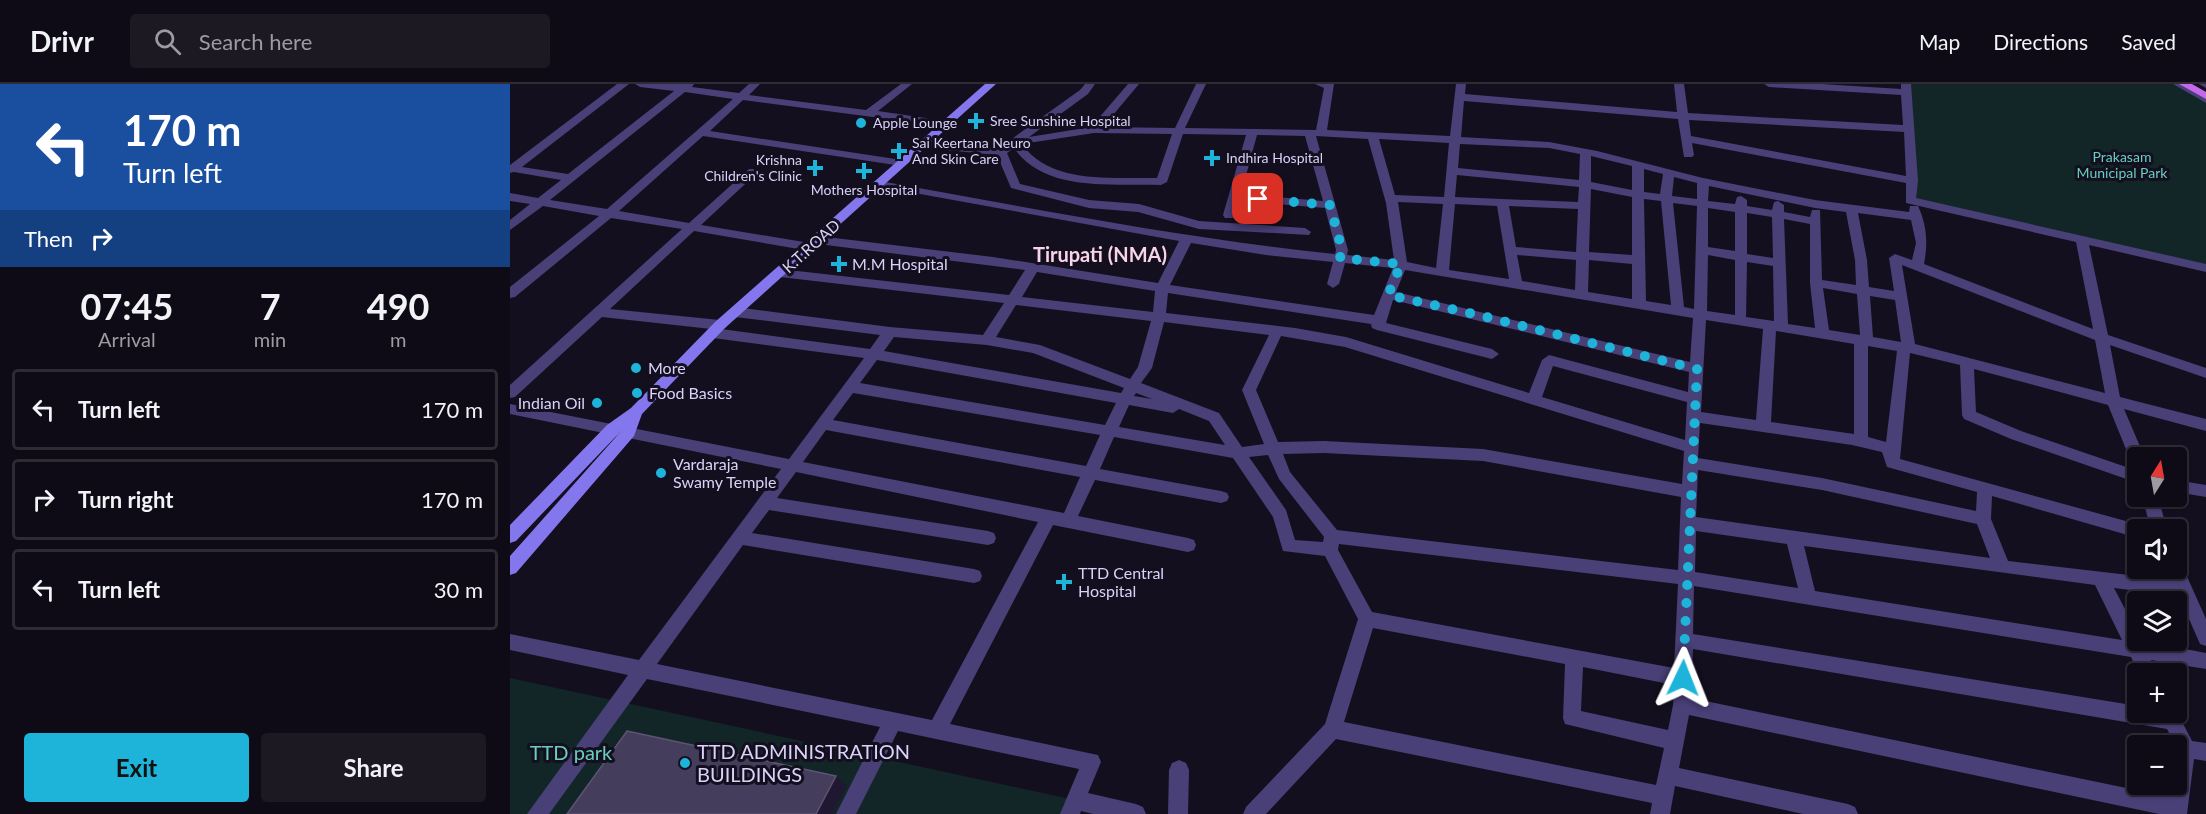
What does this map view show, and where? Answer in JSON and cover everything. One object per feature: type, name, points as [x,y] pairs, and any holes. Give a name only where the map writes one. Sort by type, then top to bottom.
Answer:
[{"type":"main road","name":"K.T.ROAD","points":[[510,536],[612,429],[636,412],[716,329],[949,124],[991,84]]},
{"type":"main road","points":[[2184,84],[2206,98]]},
{"type":"main road","points":[[2198,84],[2205,86]]},
{"type":"main road","name":"K.T.ROAD","points":[[510,568],[630,432],[636,412]]},
{"type":"street","points":[[511,169],[624,84]]},
{"type":"street","points":[[640,84],[686,87],[741,97],[949,124]]},
{"type":"street","points":[[510,294],[609,214],[755,84]]},
{"type":"street","points":[[869,113],[907,84]]},
{"type":"street","points":[[924,145],[1001,152],[1083,92],[1090,84]]},
{"type":"street","points":[[1094,130],[1134,84]]},
{"type":"street","points":[[1015,142],[1027,159],[1065,178],[1161,182],[1178,132],[1201,84]]},
{"type":"street","points":[[1320,84],[1330,84],[1316,133],[1330,205],[1342,250],[1333,284]]},
{"type":"street","points":[[1679,84],[1688,155]]},
{"type":"street","points":[[1769,84],[1906,88],[1912,181],[1910,201],[1917,217],[1922,243],[1917,267]]},
{"type":"street","points":[[2178,84],[2206,98]]},
{"type":"street","points":[[510,226],[686,87]]},
{"type":"street","points":[[1442,273],[1461,90],[1683,116],[1909,129]]},
{"type":"street","points":[[1015,142],[1094,130],[1316,133],[1549,145],[1815,204],[1917,217]]},
{"type":"street","points":[[702,133],[902,163]]},
{"type":"street","points":[[1229,214],[1252,133]]},
{"type":"street","points":[[1373,136],[1390,198],[1401,264],[1377,325],[1492,354]]},
{"type":"street","points":[[1685,138],[1912,181]]},
{"type":"street","points":[[1001,152],[1015,186],[1089,204],[1139,208],[1199,225],[1305,232]]},
{"type":"street","points":[[1581,296],[1586,152]]},
{"type":"street","points":[[1638,164],[1639,305]]},
{"type":"street","points":[[511,169],[571,178]]},
{"type":"street","points":[[510,393],[753,171]]},
{"type":"street","points":[[1452,171],[1585,184],[1638,195],[1741,208],[1816,222]]},
{"type":"street","points":[[1669,172],[1667,198],[1678,312]]},
{"type":"street","points":[[1660,814],[1682,705],[1691,456],[1700,315],[1703,181]]},
{"type":"street","points":[[880,184],[1266,251],[1401,264],[1442,273],[1907,348],[1967,361],[2206,425]]},
{"type":"street","points":[[1741,189],[1741,314]]},
{"type":"street","points":[[510,196],[691,228],[814,244],[1034,267],[1380,321]]},
{"type":"street","points":[[1763,426],[1776,327],[1779,263],[1778,196]]},
{"type":"street","points":[[1234,197],[1330,205]]},
{"type":"street","points":[[1390,198],[1584,206]]},
{"type":"street","points":[[1910,201],[2206,268]]},
{"type":"street","points":[[1502,202],[1516,285]]},
{"type":"street","points":[[1815,204],[1816,283],[1823,335]]},
{"type":"street","points":[[1851,209],[1861,260],[1863,291],[1861,441]]},
{"type":"street","points":[[1068,521],[1108,432],[1145,368],[1159,317],[1162,288],[1187,238]]},
{"type":"street","points":[[2082,239],[2114,402],[2133,447]]},
{"type":"street","points":[[1702,250],[1779,263]]},
{"type":"street","points":[[1511,251],[1639,260]]},
{"type":"street","points":[[1892,463],[1907,348],[1895,258],[2103,338],[2206,373]]},
{"type":"street","points":[[987,340],[1034,267]]},
{"type":"street","points":[[780,273],[1277,331],[1346,342],[1533,400],[1691,456],[1983,519]]},
{"type":"street","points":[[1816,283],[1901,297]]},
{"type":"street","points":[[1388,295],[1697,369]]},
{"type":"street","points":[[599,312],[1129,393],[1214,417],[1280,515],[1288,546],[1331,543],[1687,578],[2127,647]]},
{"type":"street","points":[[735,312],[891,332],[987,340],[1035,348],[1129,393]]},
{"type":"street","points":[[1253,814],[1333,729],[1367,619],[1331,543],[1284,475],[1249,390],[1277,331]]},
{"type":"street","points":[[537,814],[645,670],[891,332]]},
{"type":"street","points":[[1533,400],[1549,360],[1695,399]]},
{"type":"street","points":[[1967,361],[1969,415],[2016,435],[2127,473]]},
{"type":"street","points":[[850,387],[1239,453],[1273,448],[1324,447],[1484,455],[1690,492]]},
{"type":"street","points":[[510,409],[1188,545]]},
{"type":"street","points":[[1694,417],[1861,441],[1888,447],[1892,463]]},
{"type":"street","points":[[823,424],[1221,497]]},
{"type":"street","points":[[1892,463],[2127,528]]},
{"type":"street","points":[[1985,488],[1983,519],[2002,567]]},
{"type":"street","points":[[2187,488],[2206,491]]},
{"type":"street","points":[[765,503],[988,538]]},
{"type":"street","points":[[937,730],[1049,517]]},
{"type":"street","points":[[1689,523],[2002,567],[2184,589]]},
{"type":"street","points":[[740,538],[974,576]]},
{"type":"street","points":[[1794,538],[1808,597]]},
{"type":"street","points":[[2100,578],[2127,630]]},
{"type":"street","points":[[2180,579],[2206,638]]},
{"type":"street","points":[[1367,619],[1683,678]]},
{"type":"street","points":[[1684,640],[2127,710]]},
{"type":"street","points":[[510,642],[1091,762],[1073,807],[1136,814]]},
{"type":"street","points":[[2148,651],[2206,661]]},
{"type":"street","points":[[1574,658],[1572,718],[1675,741]]},
{"type":"street","points":[[1682,705],[2177,811],[2179,795]]},
{"type":"street","points":[[846,814],[893,721]]},
{"type":"street","points":[[1333,729],[1664,795]]},
{"type":"street","points":[[2187,749],[2206,752]]},
{"type":"street","points":[[1178,814],[1179,770]]},
{"type":"street","points":[[1668,775],[1848,814]]},
{"type":"green space","name":"Prakasam Municipal Park","points":[[1906,84],[2174,84],[2206,103],[2206,268],[1910,200]]},
{"type":"green space","name":"TTD park","points":[[510,678],[1075,800],[1070,814],[510,814]]},
{"type":"building","name":"TTD ADMINISTRATION BUILDINGS","points":[[627,731],[836,776],[816,814],[567,814]]},
{"type":"place","name":"Sree Sunshine Hospital","points":[[976,121]]},
{"type":"place","name":"Apple Lounge","points":[[861,123]]},
{"type":"place","name":"Sai Keertana Neuro And Skin Care","points":[[899,151]]},
{"type":"place","name":"Indhira Hospital","points":[[1212,158]]},
{"type":"place","name":"Krishna Children's Clinic","points":[[815,168]]},
{"type":"place","name":"Mothers Hospital","points":[[864,171]]},
{"type":"place","name":"M.M Hospital","points":[[839,264]]},
{"type":"place","name":"More","points":[[636,368]]},
{"type":"place","name":"Food Basics","points":[[637,393]]},
{"type":"place","name":"Indian Oil","points":[[597,403]]},
{"type":"place","name":"Vardaraja Swamy Temple","points":[[661,473]]},
{"type":"place","name":"TTD Central Hospital","points":[[1064,582]]},
{"type":"place","name":"TTD ADMINISTRATION BUILDINGS","points":[[685,763]]},
{"type":"district","name":"Tirupati (NMA)","points":[[1100,255]]},
{"type":"route","points":[[1258,199],[1330,205],[1342,250],[1340,258],[1401,264],[1388,295],[1697,369],[1683,678]]}]
